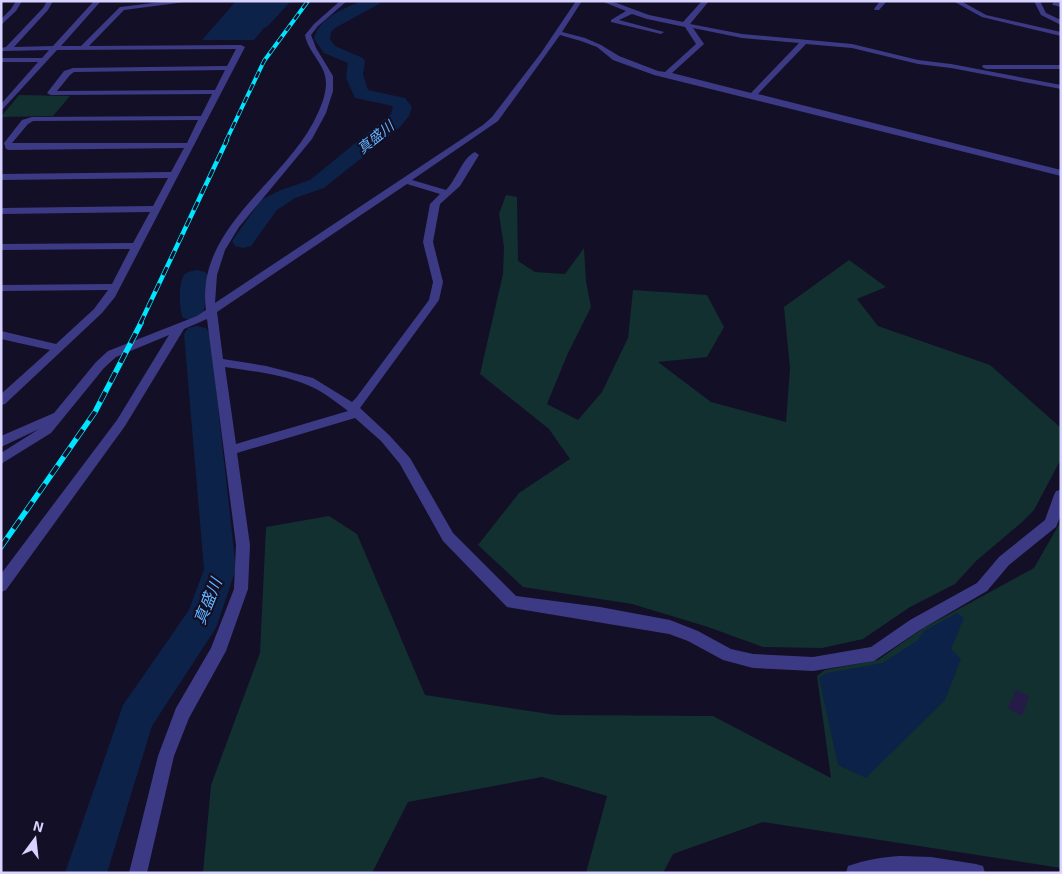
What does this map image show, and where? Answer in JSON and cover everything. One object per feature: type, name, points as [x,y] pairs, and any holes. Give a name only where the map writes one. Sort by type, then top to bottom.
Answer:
[{"type":"street","points":[[1,23],[14,10],[19,1]]},
{"type":"street","points":[[5,49],[46,9],[50,1]]},
{"type":"street","points":[[1,109],[98,1]]},
{"type":"street","points":[[114,1],[118,7],[122,8],[190,1]]},
{"type":"street","points":[[138,873],[166,756],[182,714],[218,651],[241,589],[243,545],[217,362],[209,289],[216,262],[223,245],[244,215],[295,158],[315,130],[326,101],[330,83],[326,68],[310,44],[308,36],[311,29],[344,1]]},
{"type":"street","points":[[1,459],[47,430],[112,354],[179,328],[212,311],[495,119],[558,34],[579,1]]},
{"type":"street","points":[[604,1],[630,12],[688,25],[759,38],[852,46],[918,62],[975,70],[1061,88]]},
{"type":"street","points":[[667,74],[700,44],[686,23],[706,1]]},
{"type":"street","points":[[877,9],[884,1]]},
{"type":"street","points":[[956,1],[984,16],[1061,34]]},
{"type":"street","points":[[1037,1],[1043,14],[1061,23]]},
{"type":"street","points":[[83,48],[122,8]]},
{"type":"street","points":[[630,12],[613,21],[661,32]]},
{"type":"street","points":[[558,34],[590,42],[616,58],[656,73],[667,74],[1061,173]]},
{"type":"street","points":[[752,96],[803,43]]},
{"type":"street","points":[[1,401],[104,305],[205,118],[241,47],[5,49]]},
{"type":"street","points":[[1,60],[45,60]]},
{"type":"street","points":[[975,70],[986,67],[1061,67]]},
{"type":"street","points":[[218,92],[51,93],[67,73],[72,70],[230,68]]},
{"type":"street","points":[[190,145],[9,147],[8,143],[25,122],[32,119],[205,118]]},
{"type":"street","points":[[231,450],[354,411],[434,300],[438,282],[428,242],[435,204],[458,182],[470,160],[475,155]]},
{"type":"street","points":[[1,177],[174,175]]},
{"type":"street","points":[[405,181],[448,193]]},
{"type":"street","points":[[1,211],[156,209]]},
{"type":"street","points":[[1,247],[137,246]]},
{"type":"street","points":[[1,288],[115,287]]},
{"type":"street","points":[[1,586],[120,423],[179,328]]},
{"type":"street","points":[[1,334],[59,348]]},
{"type":"street","points":[[217,362],[266,370],[309,381],[328,391],[354,411],[385,438],[405,461],[448,538],[512,602],[600,614],[670,627],[693,636],[728,655],[753,661],[813,664],[874,654],[915,625],[982,587],[1004,561],[1051,523],[1061,495]]},
{"type":"street","points":[[1,442],[58,416]]},
{"type":"street","points":[[855,873],[866,869],[918,865],[976,873]]},
{"type":"green space","points":[[19,95],[70,96],[53,116],[1,117]]},
{"type":"green space","points":[[506,195],[517,197],[518,261],[535,272],[565,274],[584,248],[586,281],[591,307],[568,353],[547,404],[578,420],[602,392],[628,338],[633,290],[707,295],[724,327],[707,357],[658,362],[711,402],[786,422],[790,368],[784,307],[849,260],[886,287],[857,299],[878,326],[990,365],[1061,428],[1061,459],[1034,510],[976,561],[955,584],[910,607],[863,639],[822,648],[763,647],[708,627],[632,604],[523,587],[478,545],[519,493],[570,459],[549,429],[480,374],[503,274],[504,247],[499,214]]},
{"type":"green space","points":[[329,516],[357,534],[425,695],[556,715],[713,716],[831,778],[817,676],[825,670],[878,660],[922,629],[1034,568],[1061,521],[1061,868],[763,822],[673,854],[663,873],[586,873],[607,796],[542,777],[408,802],[372,873],[203,873],[211,785],[260,653],[266,527]]},
{"type":"water","points":[[236,1],[291,1],[254,40],[202,40]]},
{"type":"water","points":[[957,613],[964,618],[951,649],[961,659],[945,700],[866,778],[838,765],[819,678],[827,673],[883,663],[918,640],[924,631]]},
{"type":"building","points":[[1016,690],[1029,696],[1022,716],[1008,708]]},
{"type":"waterway","name":"真盛川","points":[[243,241],[269,205],[288,194],[317,184],[400,116],[403,107],[399,102],[361,94],[354,78],[357,62],[350,57],[329,50],[322,39],[329,25],[338,18],[374,1]]},
{"type":"waterway","name":"真盛川","points":[[192,312],[193,279],[197,277]]},
{"type":"waterway","name":"真盛川","points":[[86,873],[136,718],[204,617],[220,569],[197,334]]},
{"type":"railway","points":[[226,141],[264,61],[308,1]]},
{"type":"railway","points":[[140,324],[227,140]]},
{"type":"railway","points":[[1,547],[95,412],[141,323]]}]
